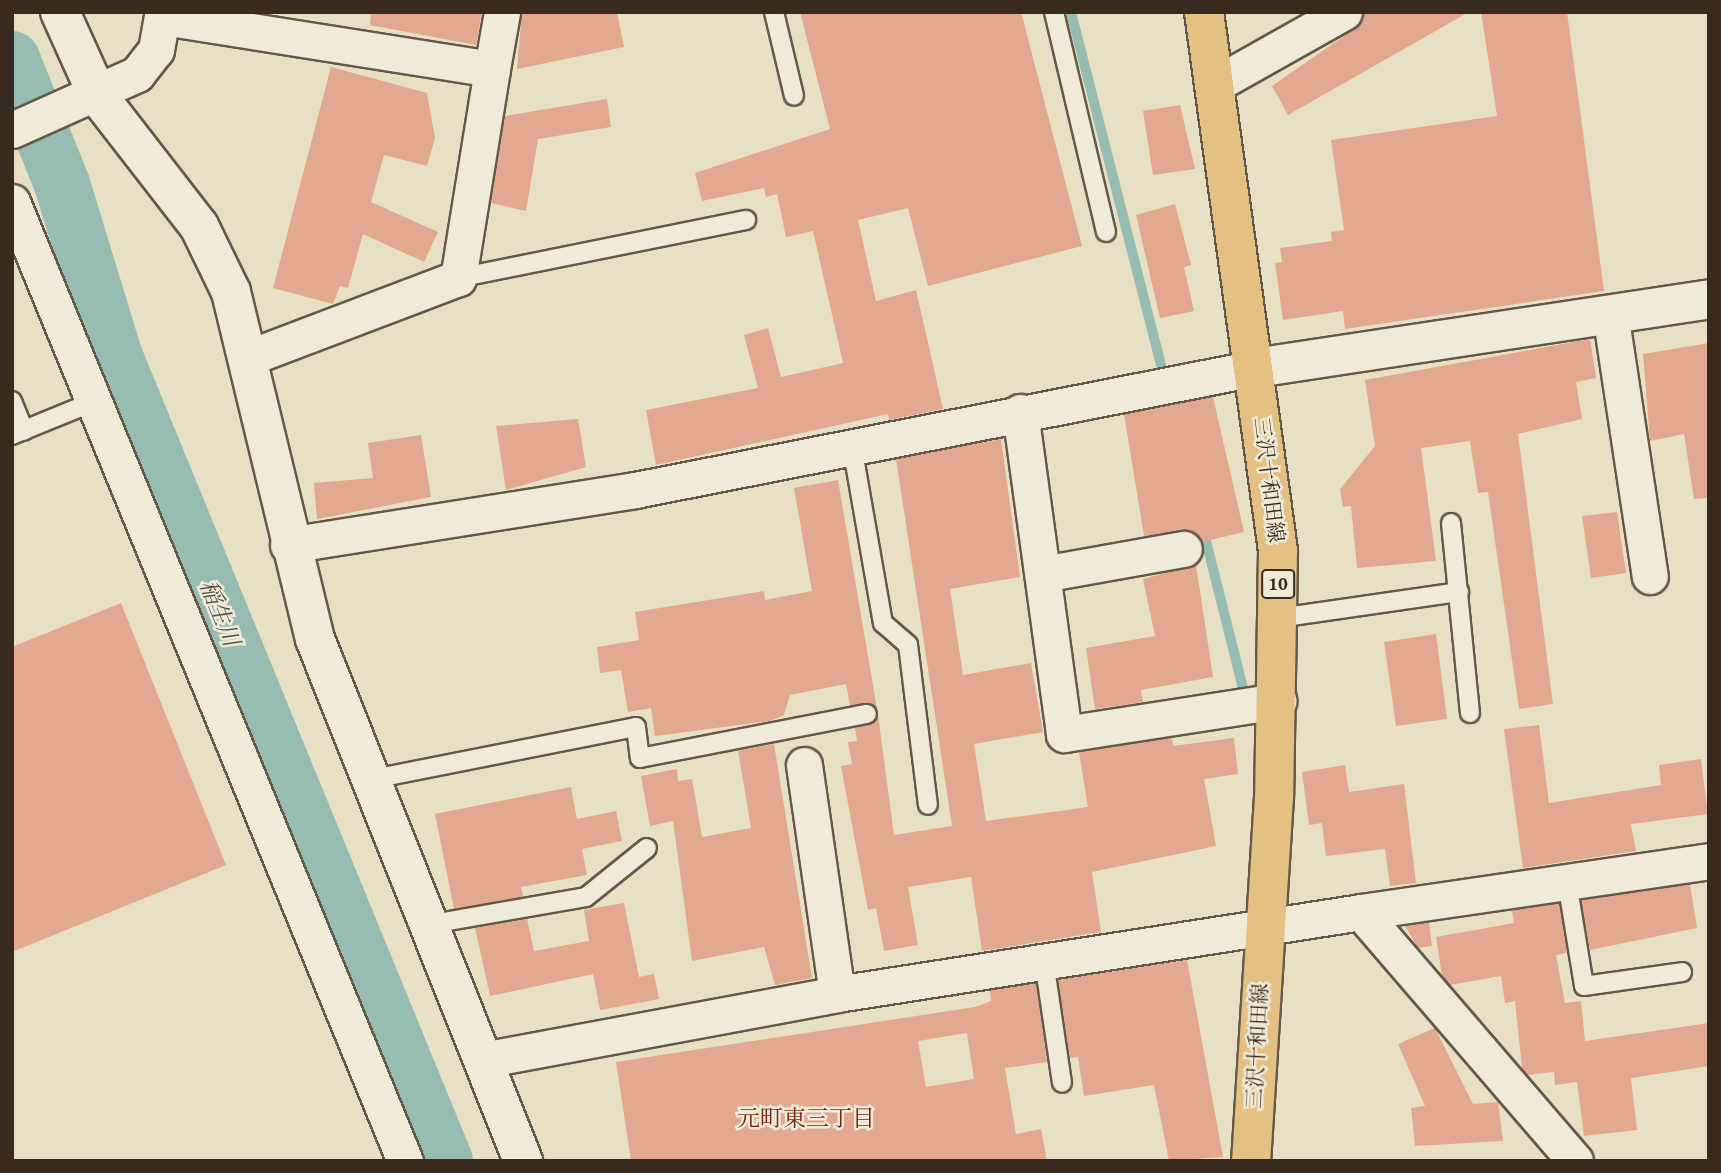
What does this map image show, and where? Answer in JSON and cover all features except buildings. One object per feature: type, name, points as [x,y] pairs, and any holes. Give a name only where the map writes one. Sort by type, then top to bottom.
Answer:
[{"type":"main road","name":"三沢十和田線","points":[[1204,12],[1255,368],[1278,551],[1278,701],[1251,1161]]},
{"type":"street","points":[[60,12],[97,96],[199,226],[231,292],[250,357],[288,545],[368,780],[523,1161]]},
{"type":"street","points":[[250,357],[458,278],[502,12]]},
{"type":"street","points":[[1216,84],[1344,12]]},
{"type":"street","points":[[12,130],[97,96],[137,74],[156,50],[163,15],[492,69]]},
{"type":"street","points":[[12,202],[405,1161]]},
{"type":"street","points":[[288,545],[635,490],[1020,412],[1255,368],[1709,299]]},
{"type":"street","points":[[1610,313],[1650,576]]},
{"type":"street","points":[[1020,412],[1064,734],[1278,701]]},
{"type":"street","points":[[1043,574],[1184,549]]},
{"type":"street","points":[[804,765],[836,994]]},
{"type":"street","points":[[482,1060],[836,994],[1709,861]]},
{"type":"street","points":[[1361,912],[1575,1161]]},
{"type":"lane","points":[[774,12],[794,96]]},
{"type":"lane","points":[[1054,12],[1106,232]]},
{"type":"lane","points":[[458,278],[746,220]]},
{"type":"lane","points":[[12,401],[18,433],[93,402]]},
{"type":"lane","points":[[852,446],[883,623],[908,645],[928,805]]},
{"type":"lane","points":[[1451,523],[1470,713]]},
{"type":"lane","points":[[1278,618],[1459,592]]},
{"type":"lane","points":[[368,780],[636,727],[640,758],[867,714]]},
{"type":"lane","points":[[426,925],[586,897],[647,848]]},
{"type":"lane","points":[[1567,882],[1584,986],[1682,972]]},
{"type":"lane","points":[[1044,961],[1062,1083]]},
{"type":"waterway","points":[[1071,12],[1174,416]]},
{"type":"waterway","name":"稲生川","points":[[12,59],[62,184],[115,357],[445,1161]]},
{"type":"waterway","points":[[1203,529],[1243,688]]},
{"type":"district","name":"元町東三丁目","points":[[806,1118]]}]
